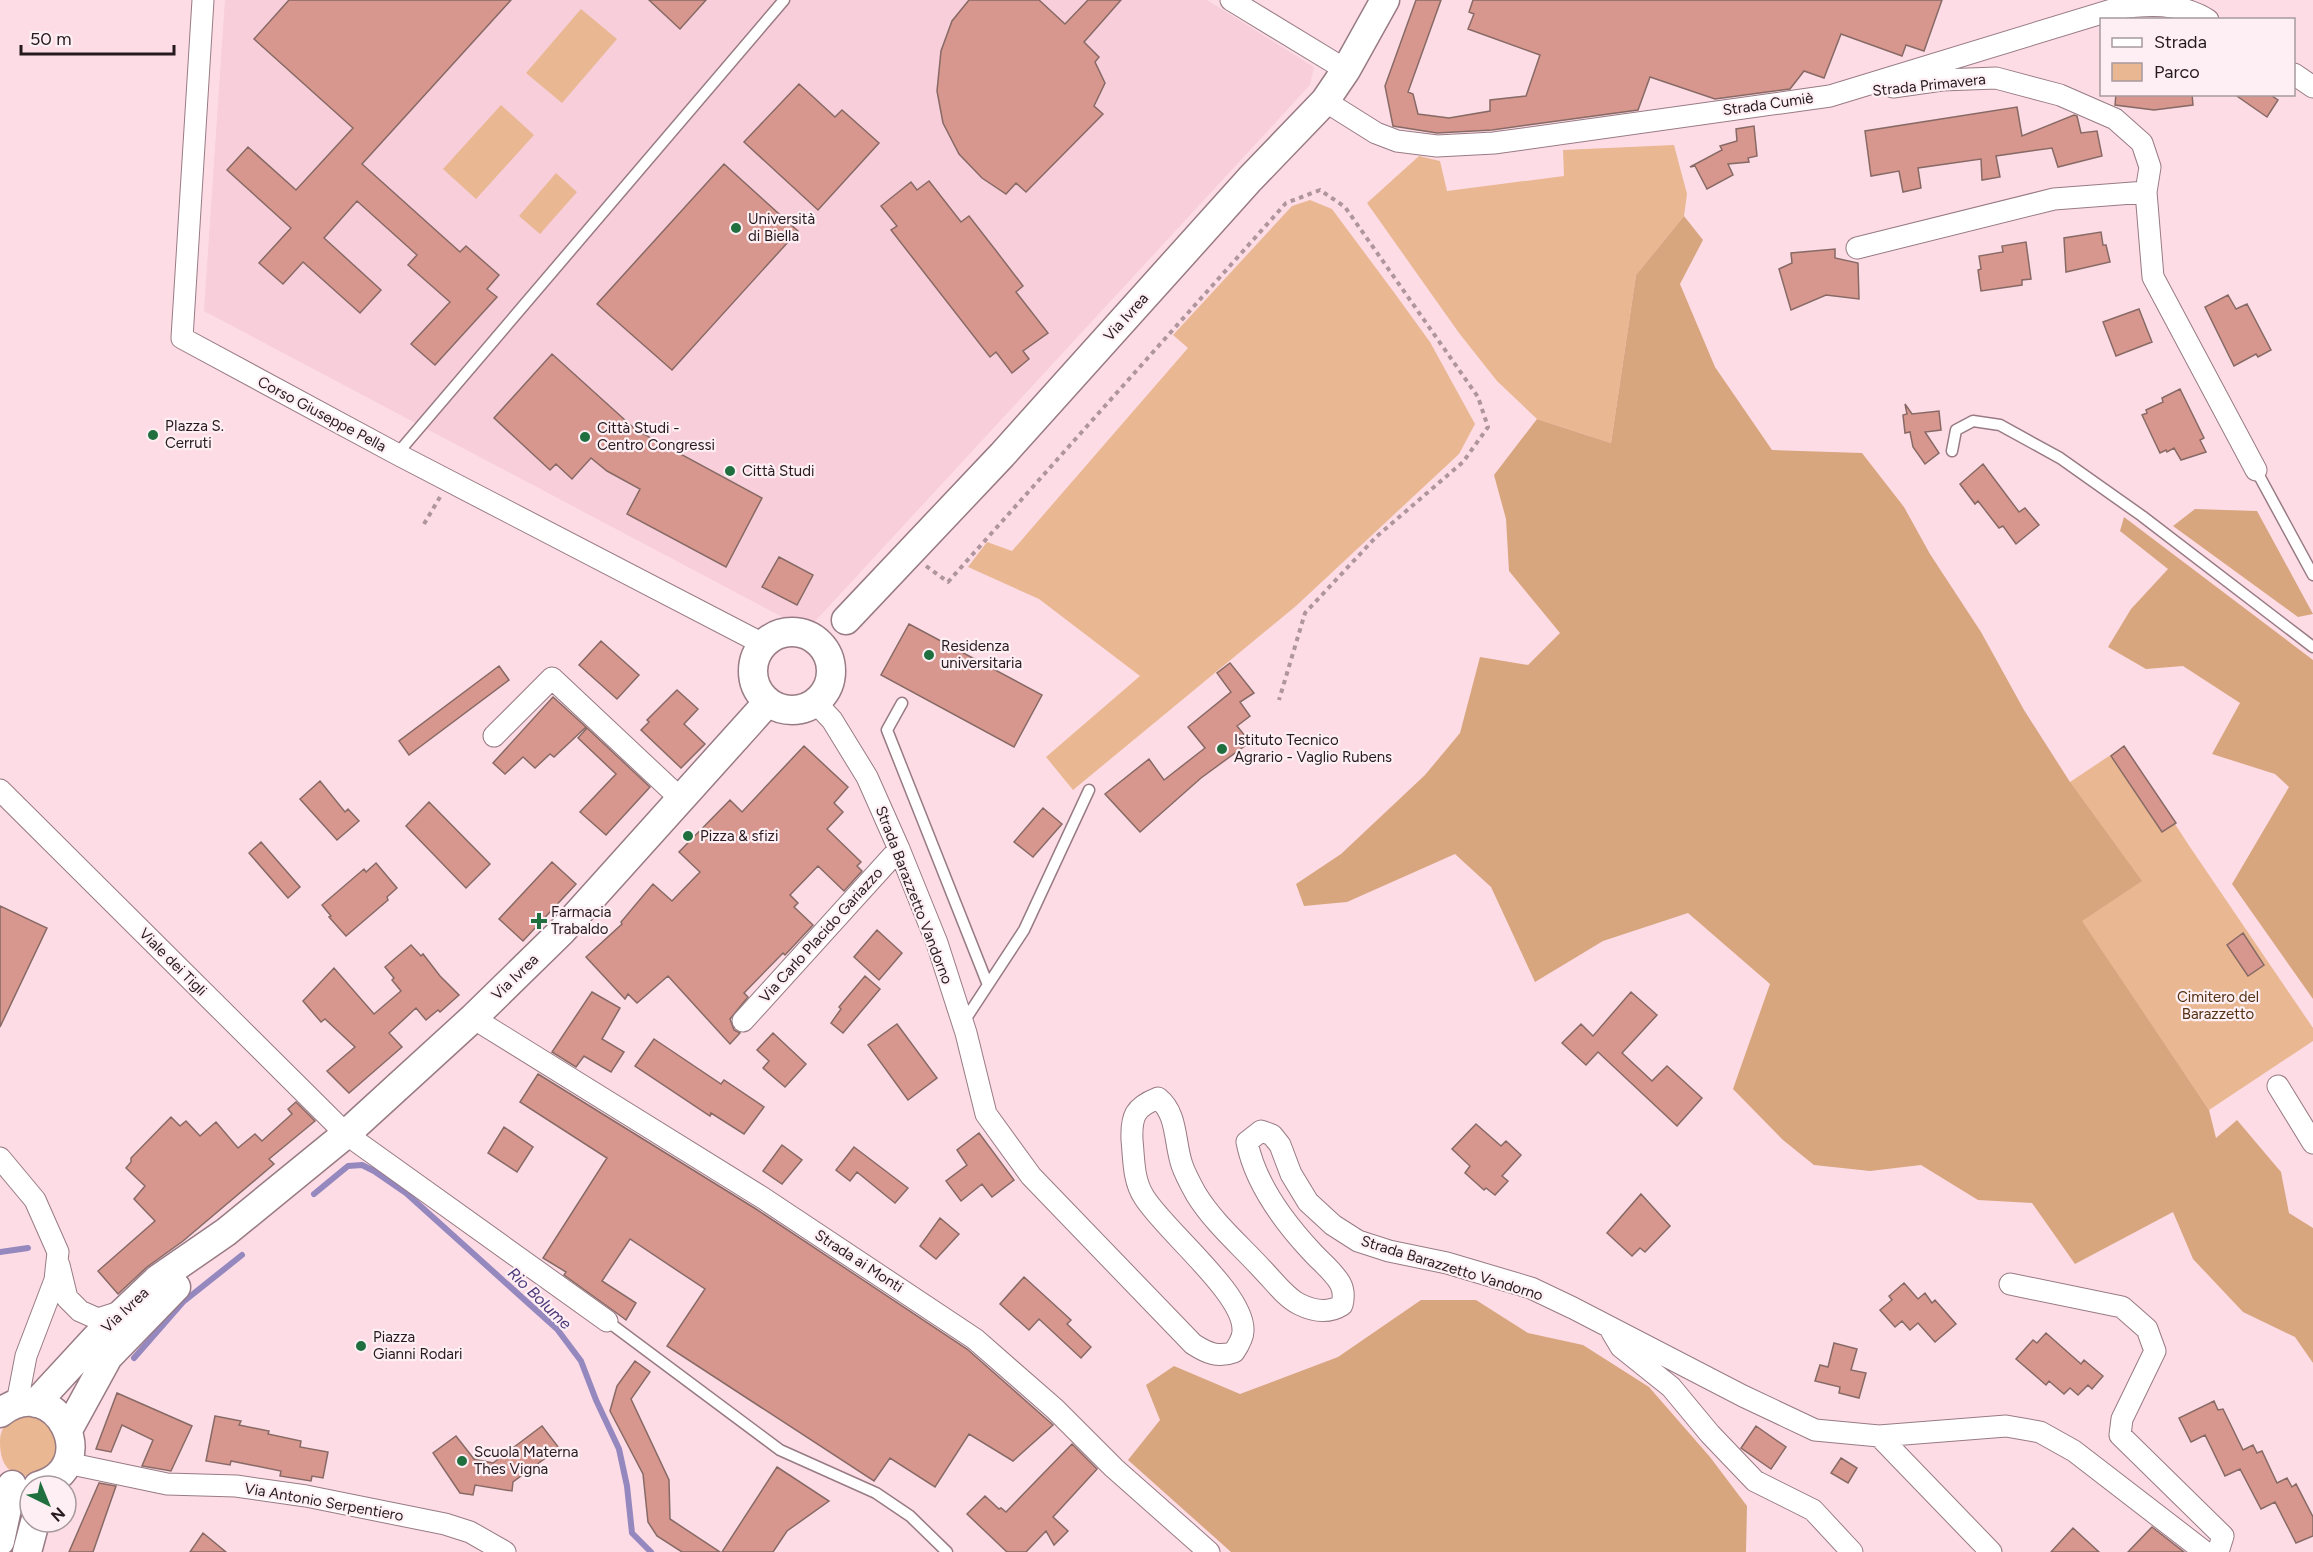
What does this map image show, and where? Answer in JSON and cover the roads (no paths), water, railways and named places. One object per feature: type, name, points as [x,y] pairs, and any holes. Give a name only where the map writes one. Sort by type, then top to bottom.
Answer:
[{"type":"main road","name":"Via Ivrea","points":[[836,631],[1002,455],[1250,179],[1325,101],[1346,70],[1385,0]]},
{"type":"main road","points":[[836,631],[828,656],[831,669],[830,682],[815,702],[804,708],[792,710],[779,708],[759,693],[752,668],[755,655],[763,644],[773,636],[786,632],[799,632],[812,637],[836,631]]},
{"type":"main road","name":"Via Ivrea","points":[[18,1406],[158,1280],[226,1232],[346,1134],[474,1018],[562,931],[768,702]]},
{"type":"main road","name":"Via Ivrea","points":[[68,1430],[108,1357],[226,1232]]},
{"type":"main road","points":[[18,1406],[50,1408],[61,1417],[68,1430],[70,1453],[61,1472],[56,1474]]},
{"type":"main road","points":[[0,1541],[18,1504]]},
{"type":"main road","points":[[27,1552],[32,1534]]},
{"type":"street","name":"Corso Giuseppe Pella","points":[[203,0],[182,338],[397,454],[763,644]]},
{"type":"street","points":[[1231,0],[1346,70]]},
{"type":"street","name":"Strada Cumiè","points":[[1325,101],[1376,133],[1397,141],[1437,146],[1494,143],[1830,96],[2115,9],[2145,4],[2179,8],[2203,18]]},
{"type":"street","points":[[2295,75],[2313,87]]},
{"type":"street","name":"Strada Primavera","points":[[1830,96],[1942,80],[1996,78],[2060,95],[2115,119],[2142,143],[2150,167],[2146,192],[2152,278],[2256,470]]},
{"type":"street","points":[[1857,248],[2054,200],[2146,192]]},
{"type":"street","points":[[494,736],[552,678],[682,800]]},
{"type":"street","name":"Strada Barazzetto Vandorno","points":[[815,702],[832,720],[867,777],[898,849],[937,943],[963,1023],[986,1114],[1031,1176],[1166,1318],[1193,1344],[1205,1352],[1225,1355],[1234,1352],[1244,1330],[1236,1305],[1224,1289],[1163,1223],[1143,1196],[1135,1174],[1131,1124],[1137,1110],[1145,1103],[1158,1098],[1166,1105],[1172,1117],[1182,1166],[1196,1193],[1215,1219],[1296,1303],[1322,1311],[1333,1310],[1342,1305],[1344,1297],[1341,1284],[1288,1222],[1267,1192],[1246,1142],[1261,1131],[1272,1135],[1280,1146],[1308,1202],[1333,1225],[1358,1241],[1389,1251],[1447,1263],[1531,1288],[1815,1430],[1879,1436],[2006,1426],[2040,1432],[2074,1450],[2205,1552]]},
{"type":"street","name":"Viale dei Tigli","points":[[0,790],[346,1134]]},
{"type":"street","name":"Via Carlo Placido Gariazzo","points":[[743,1021],[898,849]]},
{"type":"street","name":"Strada ai Monti","points":[[474,1018],[763,1198],[967,1333],[1055,1409],[1114,1468],[1209,1552]]},
{"type":"street","points":[[2278,1086],[2313,1143]]},
{"type":"street","points":[[346,1134],[607,1321]]},
{"type":"street","points":[[0,1158],[36,1200],[58,1252],[55,1280],[26,1356],[18,1406]]},
{"type":"street","points":[[57,1259],[67,1298],[80,1311],[98,1319],[124,1311]]},
{"type":"street","points":[[2010,1284],[2122,1307],[2146,1329],[2155,1351],[2122,1419],[2120,1435],[2223,1536],[2218,1552]]},
{"type":"street","points":[[1609,1326],[1621,1347],[1671,1387],[1710,1434],[1755,1481],[1813,1510],[1852,1552]]},
{"type":"street","points":[[1879,1436],[1991,1552]]},
{"type":"street","name":"Via Antonio Serpentiero","points":[[66,1463],[167,1484],[236,1486],[306,1496],[445,1524],[470,1532],[505,1552]]},
{"type":"street","points":[[470,1532],[492,1552]]},
{"type":"lane","points":[[397,454],[784,0]]},
{"type":"lane","points":[[1952,451],[1956,430],[1973,421],[2000,425],[2050,453],[2142,516],[2313,647]]},
{"type":"lane","points":[[2256,470],[2313,575]]},
{"type":"lane","points":[[902,703],[886,730],[988,985]]},
{"type":"lane","points":[[963,1023],[1024,930],[1089,790]]},
{"type":"lane","points":[[607,1321],[780,1450],[876,1493],[910,1516],[947,1552]]},
{"type":"waterway","name":"Rio Bolume","points":[[314,1194],[348,1166],[362,1165],[374,1171],[406,1193],[557,1329],[581,1361],[619,1449],[627,1486],[632,1533],[651,1552]]},
{"type":"waterway","name":"Rio Bolume","points":[[0,1252],[28,1248]]},
{"type":"waterway","name":"Rio Bolume","points":[[134,1358],[183,1302],[242,1255]]},
{"type":"place","name":"Università di Biella","points":[[736,228]]},
{"type":"place","name":"PIazza S. Cerruti","points":[[153,435]]},
{"type":"place","name":"Città Studi - Centro Congressi","points":[[585,437]]},
{"type":"place","name":"Città Studi","points":[[730,471]]},
{"type":"place","name":"Residenza universitaria","points":[[929,655]]},
{"type":"place","name":"Istituto Tecnico Agrario - Vaglio Rubens","points":[[1222,749]]},
{"type":"place","name":"Pizza & sfizi","points":[[688,836]]},
{"type":"place","name":"Farmacia Trabaldo","points":[[539,921]]},
{"type":"place","name":"Piazza Gianni Rodari","points":[[361,1346]]},
{"type":"place","name":"Scuola Materna Thes Vigna","points":[[462,1461]]},
{"type":"park label","name":"Cimitero del Barazzetto","points":[[2218,1006]]}]
